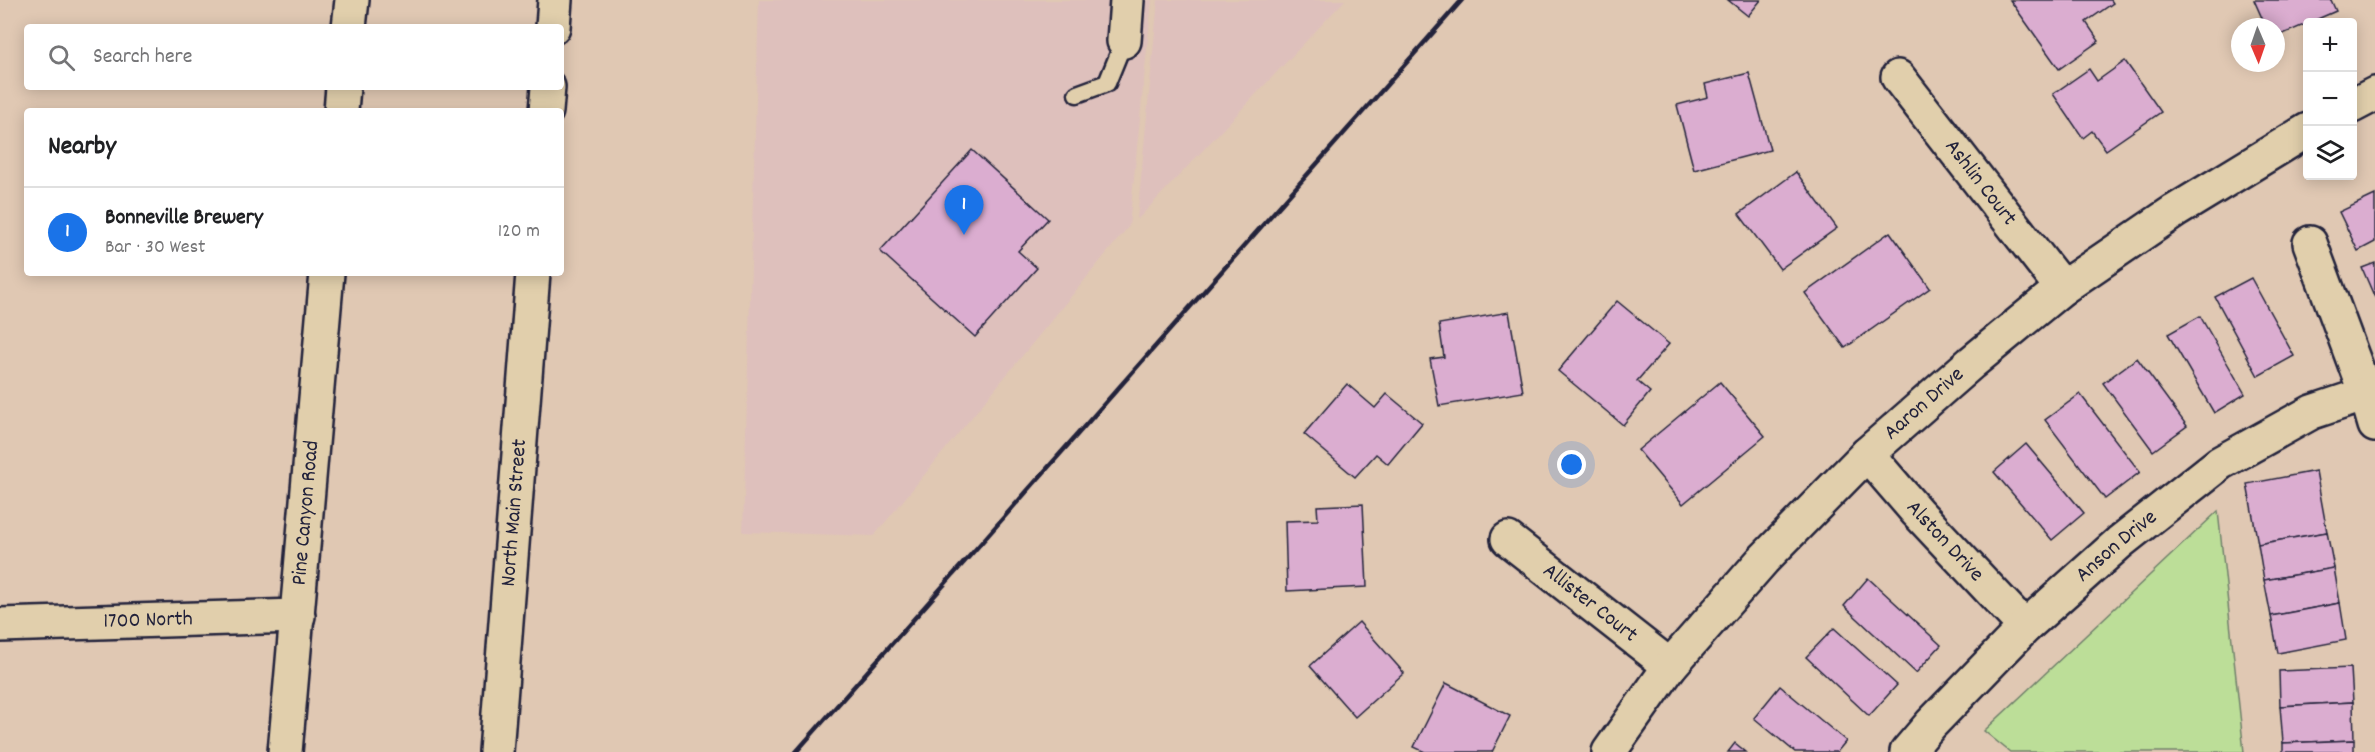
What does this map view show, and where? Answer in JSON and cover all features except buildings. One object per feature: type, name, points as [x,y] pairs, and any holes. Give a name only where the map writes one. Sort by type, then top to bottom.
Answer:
[{"type":"main road","points":[[349,24],[352,0]]},
{"type":"main road","points":[[553,24],[555,0]]},
{"type":"main road","points":[[1124,41],[1127,0]]},
{"type":"main road","name":"Ashlin Court","points":[[1898,77],[2062,288]]},
{"type":"main road","points":[[341,108],[343,90]]},
{"type":"main road","points":[[546,108],[548,90]]},
{"type":"main road","points":[[2357,103],[2375,94]]},
{"type":"main road","name":"Aaron Drive","points":[[1609,752],[1671,666],[1763,560],[1867,454],[1971,363],[2062,288],[2175,211],[2303,132]]},
{"type":"main road","points":[[2310,243],[2366,394],[2375,425]]},
{"type":"main road","name":"Pine Canyon Road","points":[[285,752],[327,276]]},
{"type":"main road","name":"North Main Street","points":[[496,752],[533,276]]},
{"type":"main road","name":"Anson Drive","points":[[1907,752],[2025,627],[2120,542],[2220,463],[2312,412],[2366,394]]},
{"type":"main road","name":"Alston Drive","points":[[1867,454],[1917,512],[2025,627]]},
{"type":"main road","name":"Allister Court","points":[[1508,539],[1671,666]]},
{"type":"main road","name":"1700 North","points":[[0,625],[298,616]]},
{"type":"lane","points":[[1077,94],[1107,83],[1124,41]]},
{"type":"shaded area","points":[[759,0],[1152,0],[1129,226],[874,536],[743,532]]},
{"type":"shaded area","points":[[1158,0],[1345,0],[1137,220]]},
{"type":"green space","points":[[2218,511],[2244,752],[2010,752],[1984,731]]},
{"type":"railway","points":[[796,752],[1462,0]]},
{"type":"place","name":"Bonneville Brewery","points":[[964,235]]}]
